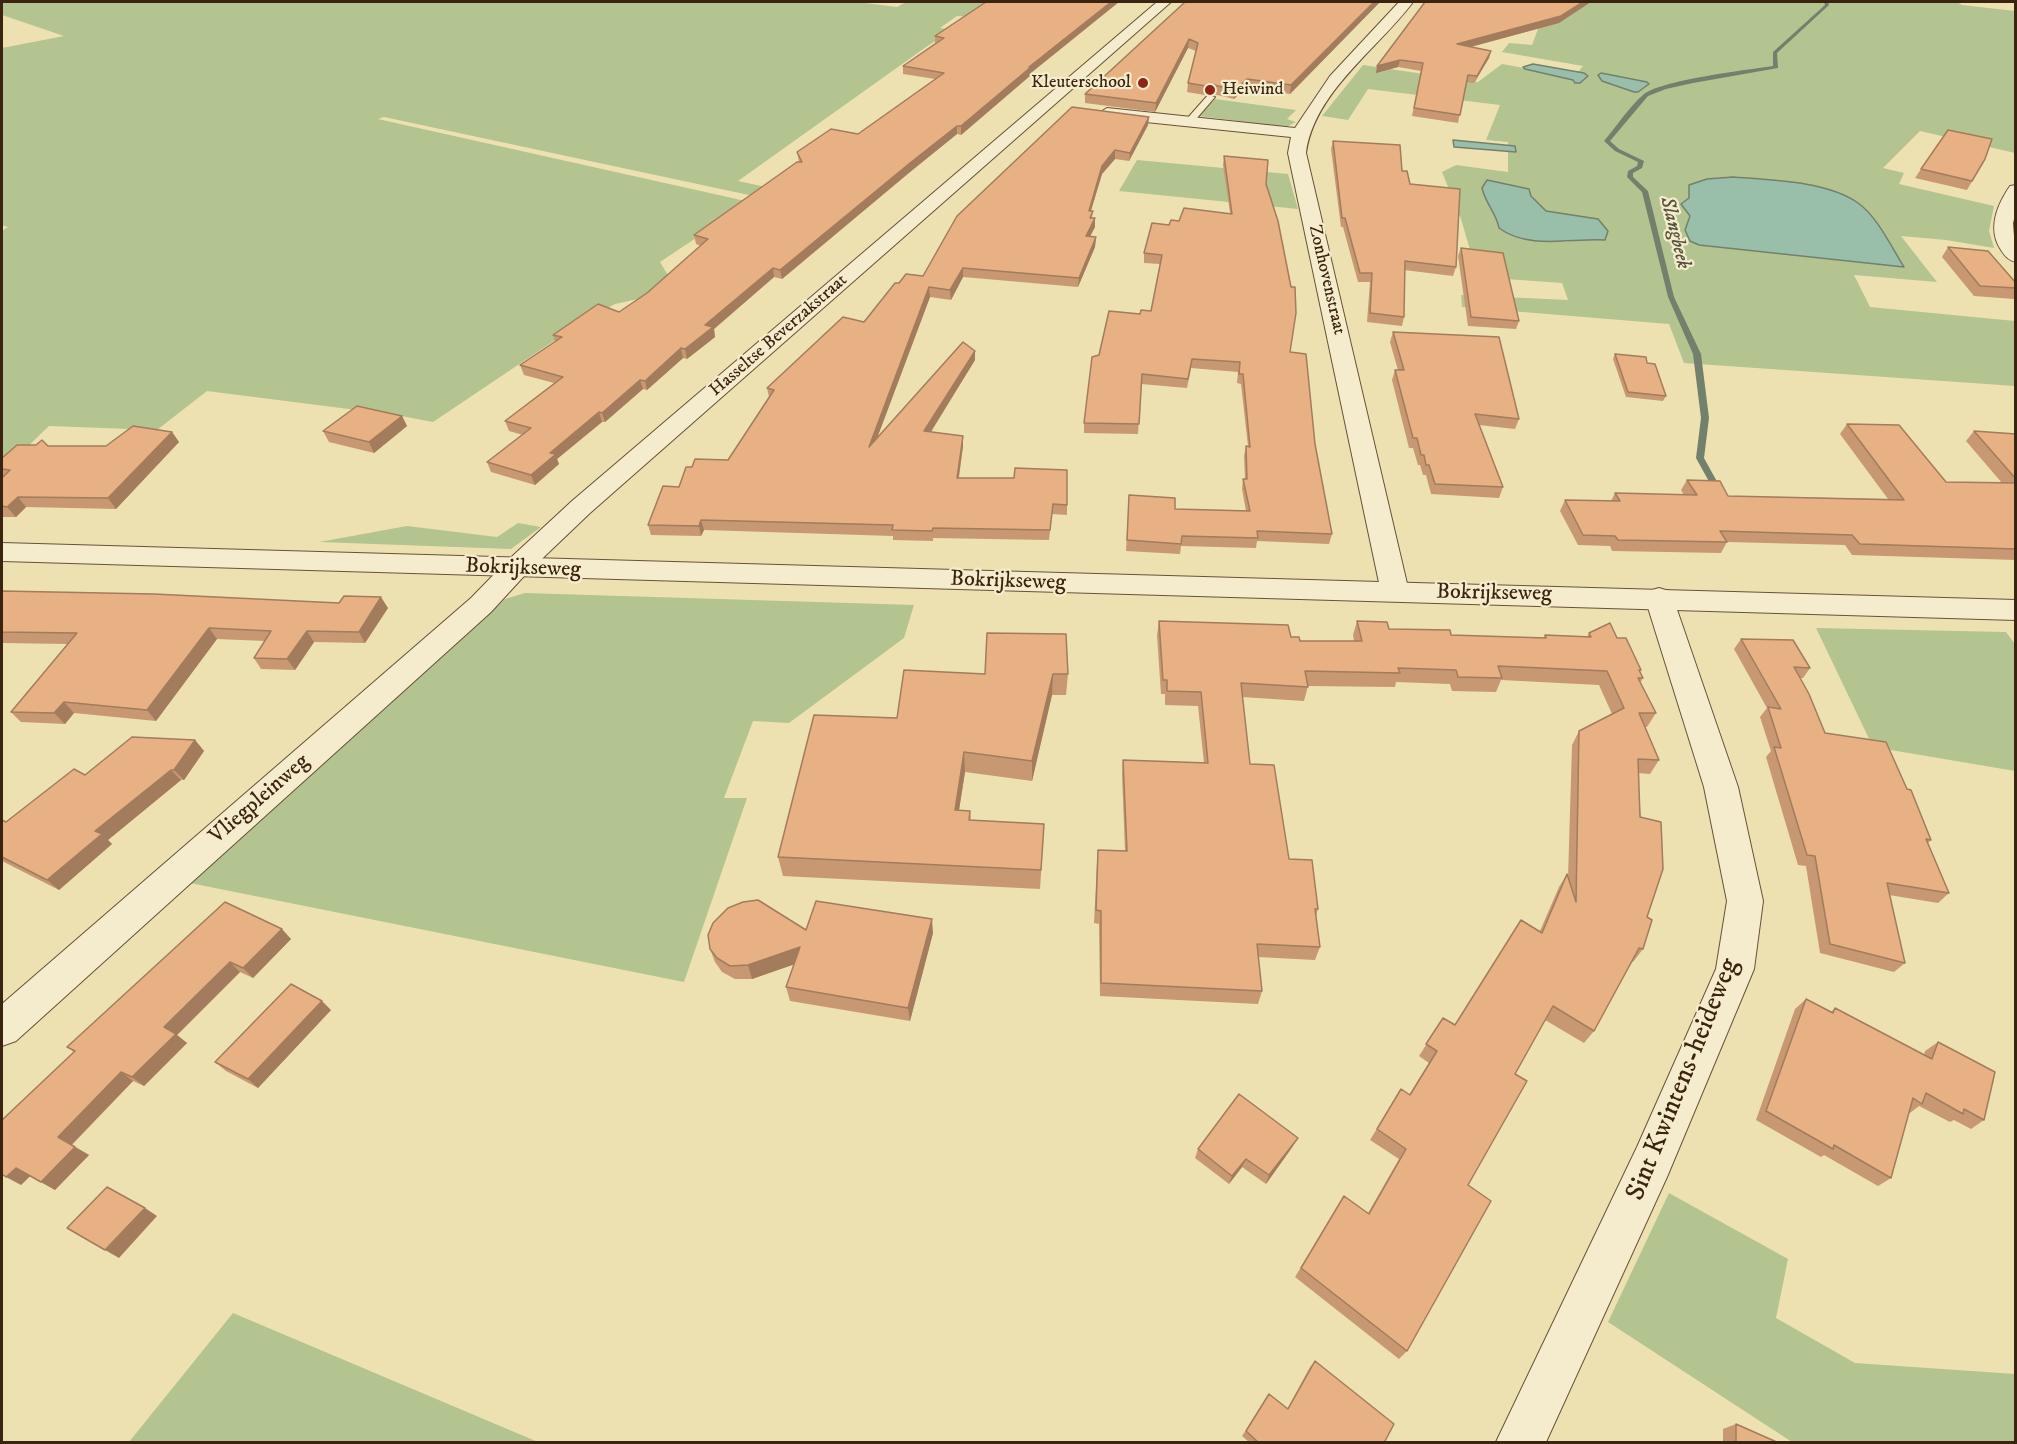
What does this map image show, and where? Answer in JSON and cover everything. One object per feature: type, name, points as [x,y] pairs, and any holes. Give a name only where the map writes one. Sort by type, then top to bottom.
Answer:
[{"type":"street","name":"Hasseltse Beverzakstraat","points":[[515,569],[581,507],[1164,2]]},
{"type":"street","points":[[1089,110],[1188,123],[1300,133],[1335,79],[1406,2]]},
{"type":"street","points":[[1044,105],[1066,108]]},
{"type":"street","name":"Zonhovenstraat","points":[[1300,133],[1297,153],[1395,592]]},
{"type":"street","points":[[2016,190],[2004,217],[2002,235],[2016,256]]},
{"type":"street","name":"Bokrijkseweg","points":[[2,552],[515,569],[1659,598],[2016,610]]},
{"type":"street","name":"Vliegpleinweg","points":[[2,1028],[481,605],[515,569]]},
{"type":"street","name":"Sint Kwintens-heideweg","points":[[1521,1443],[1652,1162],[1735,969],[1745,901],[1720,787],[1659,598]]},
{"type":"lane","points":[[1188,123],[1211,97]]},
{"type":"shaded area","points":[[2,2],[857,2],[897,7],[906,2],[993,2],[970,17],[957,16],[940,28],[953,30],[738,181],[816,198],[805,207],[384,117],[378,119],[750,202],[660,262],[669,277],[665,284],[638,299],[615,304],[579,324],[433,422],[396,415],[207,391],[157,430],[49,426],[2,471],[2,231],[8,227],[2,225],[2,48],[64,36],[2,15]]},
{"type":"shaded area","points":[[1534,2],[1957,2],[1962,5],[2015,11],[2015,153],[1920,131],[1883,168],[1904,173],[1899,184],[1994,206],[1989,231],[1994,248],[1901,236],[1937,282],[1854,275],[1870,307],[2015,321],[2015,386],[1684,363],[1669,324],[1462,307],[1461,295],[1568,300],[1562,283],[1478,277],[1461,219],[1442,172],[1456,165],[1508,172],[1508,142],[1486,140],[1500,105],[1368,89],[1348,120],[1322,116],[1363,65],[1478,82],[1502,64],[1574,77],[1583,66],[1502,52],[1509,43],[1532,45],[1544,13]],"holes":[[[1487,180],[1529,189],[1534,199],[1550,214],[1605,240],[1583,238],[1566,242],[1499,228]],[[1860,204],[1884,234],[1903,267],[1699,245]]]},
{"type":"shaded area","points":[[1533,64],[1584,73],[1588,76],[1580,83],[1575,83],[1573,80],[1523,67]]},
{"type":"shaded area","points":[[1601,73],[1649,84],[1638,92],[1634,92],[1602,81],[1598,75]]},
{"type":"shaded area","points":[[1215,99],[1296,110],[1287,119],[1296,122],[1286,127],[1254,126],[1253,123],[1199,116]]},
{"type":"shaded area","points":[[1453,140],[1515,146],[1516,152],[1454,147]]},
{"type":"shaded area","points":[[1137,160],[1288,174],[1298,209],[1119,191]]},
{"type":"shaded area","points":[[1733,177],[1798,183],[1831,190],[1845,196],[1858,203],[1872,216],[1904,267],[1699,245],[1690,241],[1685,230],[1690,216],[1681,204],[1689,198],[1689,185],[1707,179]]},
{"type":"shaded area","points":[[1487,180],[1529,189],[1531,196],[1546,211],[1598,219],[1608,231],[1605,240],[1550,242],[1523,239],[1511,235],[1499,228],[1486,199],[1482,188]]},
{"type":"shaded area","points":[[518,523],[541,527],[511,549],[319,542],[407,526],[497,537]]},
{"type":"shaded area","points":[[525,593],[914,605],[904,638],[789,723],[753,721],[724,798],[747,798],[684,982],[190,883],[505,599]]},
{"type":"shaded area","points":[[1816,628],[2006,632],[2015,644],[2015,771],[1873,747]]},
{"type":"shaded area","points":[[1669,1193],[1788,1259],[1776,1318],[1855,1363],[2015,1374],[2015,1442],[1792,1442],[1608,1322]]},
{"type":"shaded area","points":[[233,1313],[538,1442],[129,1442]]},
{"type":"building","points":[[986,2],[1111,2],[1029,67],[1031,67],[961,126],[957,126],[910,163],[780,270],[773,268],[705,325],[713,327],[685,349],[681,348],[645,381],[640,380],[602,413],[599,412],[550,453],[556,454],[531,475],[487,462],[531,428],[505,421],[563,377],[520,365],[562,337],[553,335],[598,304],[619,312],[647,293],[708,239],[694,235],[797,162],[802,162],[797,152],[831,129],[858,134],[944,73],[903,66],[944,38],[935,36]]},
{"type":"building","points":[[1185,2],[1374,2],[1291,85],[1247,79],[1235,90],[1210,84],[1206,86],[1188,83],[1198,43],[1189,39],[1156,103],[1085,94]]},
{"type":"building","points":[[1425,2],[1583,2],[1561,16],[1457,44],[1491,51],[1477,76],[1468,75],[1460,115],[1414,108],[1423,63],[1400,60],[1377,66]]},
{"type":"building","points":[[1072,107],[1149,117],[1130,153],[1115,150],[1102,166],[1089,211],[1093,211],[1090,218],[1095,218],[1086,236],[1096,237],[1079,278],[963,268],[950,290],[929,287],[869,447],[963,342],[975,351],[924,431],[963,436],[957,478],[1014,478],[1015,468],[1067,470],[1067,505],[1053,504],[1050,530],[933,528],[932,531],[892,530],[893,525],[701,520],[699,526],[648,525],[663,486],[679,487],[686,467],[692,467],[695,459],[728,460],[774,390],[767,388],[843,317],[864,322],[895,283],[899,283],[906,274],[923,276],[957,216]]},
{"type":"building","points":[[1948,130],[1992,139],[1985,159],[1972,181],[1921,169]]},
{"type":"building","points":[[1333,141],[1400,145],[1402,171],[1407,171],[1410,184],[1460,189],[1456,267],[1405,261],[1404,317],[1370,313],[1372,273],[1360,273],[1345,218],[1342,218]]},
{"type":"building","points":[[1224,156],[1268,160],[1266,184],[1278,221],[1291,287],[1295,287],[1296,313],[1290,352],[1306,354],[1315,444],[1332,534],[1257,531],[1258,538],[1182,536],[1181,544],[1127,540],[1129,495],[1175,498],[1175,509],[1250,511],[1243,479],[1247,479],[1246,446],[1250,447],[1243,374],[1239,374],[1240,362],[1192,359],[1188,379],[1142,374],[1139,424],[1084,423],[1092,357],[1099,355],[1109,311],[1140,314],[1141,310],[1151,311],[1162,255],[1144,253],[1152,223],[1169,225],[1171,220],[1179,221],[1184,208],[1232,214]]},
{"type":"building","points":[[1948,247],[1988,251],[2016,283],[2016,288],[1980,286]]},
{"type":"building","points":[[1461,248],[1503,253],[1519,321],[1471,317]]},
{"type":"building","points":[[1393,332],[1499,337],[1519,419],[1475,414],[1503,487],[1435,484],[1429,465],[1426,465],[1424,455],[1421,455],[1417,438],[1413,438],[1395,370],[1404,370]]},
{"type":"building","points":[[1615,354],[1646,357],[1647,363],[1655,364],[1666,396],[1628,392]]},
{"type":"building","points":[[357,406],[402,416],[369,442],[323,431]]},
{"type":"building","points":[[1847,424],[1899,425],[1946,482],[2016,483],[2016,549],[1860,544],[1852,535],[1720,531],[1727,542],[1618,540],[1615,536],[1583,535],[1565,500],[1620,501],[1615,493],[1697,495],[1687,480],[1720,481],[1728,496],[1904,500]]},
{"type":"building","points":[[133,426],[172,432],[108,498],[18,497],[7,507],[2,506],[2,478],[10,470],[2,469],[2,458],[17,445],[36,445],[42,440],[48,446],[106,446]]},
{"type":"building","points":[[1974,431],[2016,434],[2016,479]]},
{"type":"building","points":[[2,591],[154,594],[339,603],[344,596],[381,597],[359,632],[307,631],[287,659],[254,658],[271,631],[209,628],[147,710],[64,702],[54,713],[11,712],[77,633],[2,632]]},
{"type":"building","points":[[1159,621],[1288,625],[1291,637],[1299,637],[1300,641],[1362,641],[1357,621],[1387,622],[1389,629],[1450,630],[1451,635],[1546,638],[1545,635],[1591,637],[1589,633],[1610,623],[1617,638],[1626,638],[1641,670],[1639,670],[1643,678],[1638,678],[1656,713],[1639,713],[1659,760],[1638,759],[1640,817],[1661,822],[1663,869],[1647,917],[1652,920],[1643,949],[1639,948],[1594,1031],[1553,1006],[1515,1074],[1527,1081],[1468,1185],[1491,1201],[1407,1351],[1301,1268],[1344,1196],[1369,1214],[1406,1149],[1377,1129],[1401,1089],[1410,1095],[1437,1051],[1426,1044],[1443,1018],[1455,1025],[1521,920],[1542,933],[1567,874],[1576,902],[1579,731],[1624,708],[1607,671],[1498,666],[1502,678],[1458,677],[1456,670],[1398,668],[1400,673],[1305,671],[1308,687],[1241,683],[1250,764],[1274,765],[1289,859],[1312,860],[1320,947],[1257,944],[1262,991],[1101,983],[1101,911],[1096,910],[1098,850],[1127,851],[1123,760],[1208,763],[1201,692],[1167,691],[1167,680],[1163,680]]},
{"type":"building","points":[[987,633],[1066,634],[1068,674],[1053,674],[1032,761],[964,752],[955,810],[970,811],[969,820],[1044,824],[1041,870],[778,857],[814,715],[897,718],[904,670],[985,674]]},
{"type":"building","points":[[1741,639],[1793,640],[1810,668],[1794,667],[1809,694],[1825,733],[1886,742],[1907,789],[1911,790],[1931,840],[1926,839],[1949,893],[1887,883],[1905,963],[1830,944],[1815,856],[1807,855],[1774,747],[1781,748],[1768,707],[1781,709]]},
{"type":"building","points":[[132,737],[195,740],[174,770],[171,770],[95,831],[102,834],[47,880],[2,857],[2,820],[6,822],[74,769],[85,775]]},
{"type":"building","points":[[758,900],[806,930],[816,901],[932,919],[908,1008],[786,987],[800,947],[748,965],[730,966],[717,958],[710,949],[708,935],[713,923],[728,908],[743,902]]},
{"type":"building","points":[[225,902],[282,929],[243,968],[230,962],[164,1027],[176,1034],[132,1077],[121,1072],[58,1137],[75,1147],[41,1182],[16,1168],[6,1177],[2,1174],[2,1120],[75,1051],[67,1047]]},
{"type":"building","points":[[291,984],[322,1001],[248,1079],[215,1062]]},
{"type":"building","points":[[1806,999],[1833,1013],[1835,1008],[1932,1059],[1938,1042],[1995,1072],[1984,1120],[1964,1109],[1963,1114],[1926,1093],[1922,1104],[1913,1098],[1891,1178],[1834,1145],[1833,1149],[1766,1111]]},
{"type":"building","points":[[1239,1094],[1298,1138],[1269,1175],[1246,1159],[1232,1176],[1198,1149]]},
{"type":"building","points":[[107,1187],[145,1208],[105,1250],[67,1228]]},
{"type":"building","points":[[1315,1361],[1394,1424],[1384,1443],[1259,1443],[1246,1431],[1269,1394],[1288,1409]]},
{"type":"building","points":[[1736,1424],[1779,1443],[1736,1443]]},
{"type":"waterway","name":"Slangbeek","points":[[1716,487],[1700,458],[1705,418],[1697,354],[1671,297],[1645,191],[1630,177],[1630,172],[1640,167],[1641,161],[1617,150],[1607,141],[1646,95],[1693,81],[1776,67],[1775,53],[1827,5],[1826,2]]},
{"type":"place","name":"Kleuterschool","points":[[1143,83]]},
{"type":"place","name":"Heiwind","points":[[1210,90]]}]
